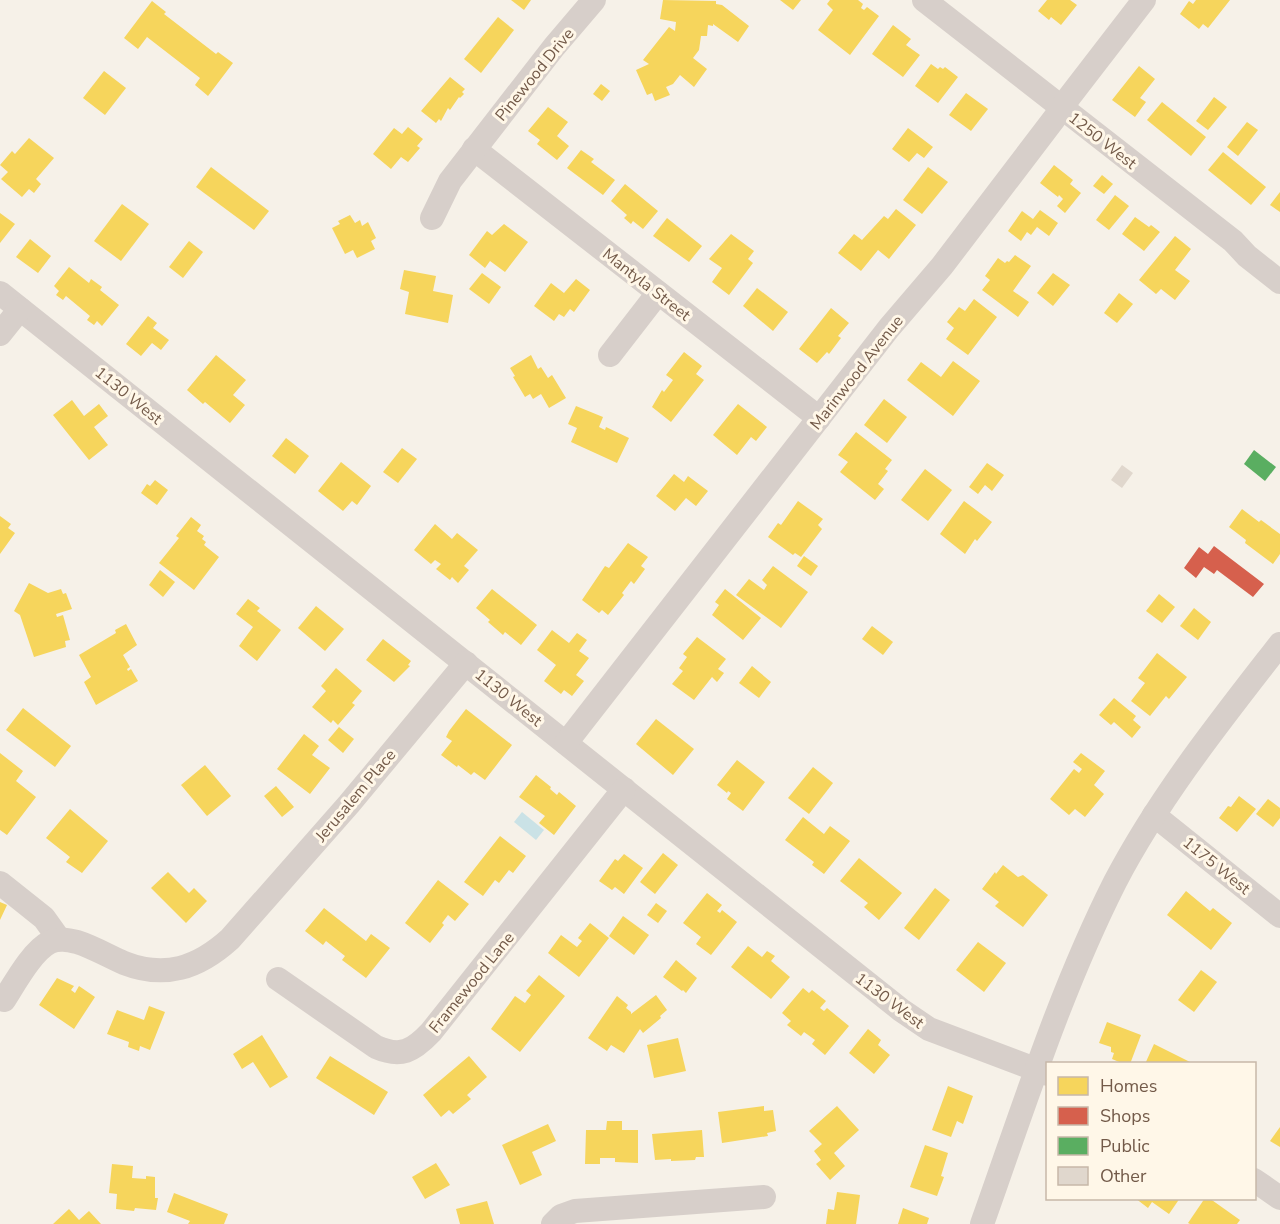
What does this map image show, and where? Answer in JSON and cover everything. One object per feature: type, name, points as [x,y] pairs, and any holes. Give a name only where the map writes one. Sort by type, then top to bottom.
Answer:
[{"type":"street","name":"Pinewood Drive","points":[[432,218],[445,188],[554,47],[594,0]]},
{"type":"street","name":"1250 West","points":[[924,0],[1233,241],[1247,256],[1280,282]]},
{"type":"street","name":"Marinwood Avenue","points":[[566,743],[889,328],[942,266],[1144,0]]},
{"type":"street","name":"Mantyla Street","points":[[474,149],[819,418]]},
{"type":"street","points":[[610,355],[658,292]]},
{"type":"street","name":"1130 West","points":[[0,293],[915,1021],[944,1035],[1042,1071]]},
{"type":"street","points":[[0,334],[20,309]]},
{"type":"street","points":[[982,1224],[1042,1071],[1083,950],[1116,881],[1154,814],[1195,753],[1280,644]]},
{"type":"street","name":"Jerusalem Place","points":[[59,939],[87,945],[139,968],[164,971],[188,965],[212,954],[242,926],[349,804],[466,663]]},
{"type":"street","name":"Framewood Lane","points":[[278,979],[376,1047],[387,1052],[407,1052],[420,1043],[437,1025],[624,789]]},
{"type":"street","name":"1175 West","points":[[1154,814],[1280,916]]},
{"type":"street","points":[[0,883],[44,918],[59,939],[51,942],[37,954],[4,1000]]},
{"type":"street","points":[[1256,1181],[1280,1198]]},
{"type":"street","points":[[553,1224],[561,1216],[575,1211],[764,1197]]},
{"type":"water","points":[[522,812],[544,830],[536,840],[514,822]]},
{"type":"building: Homes","points":[[511,0],[531,0],[524,10]]},
{"type":"building: Homes","points":[[663,0],[716,1],[716,4],[722,5],[749,26],[738,42],[713,24],[713,26],[708,25],[707,36],[701,36],[699,50],[693,58],[707,69],[694,87],[680,75],[673,84],[666,87],[670,95],[655,101],[652,93],[647,95],[636,70],[649,64],[643,60],[669,27],[675,31],[676,22],[660,19]]},
{"type":"building: Homes","points":[[780,0],[801,0],[793,10]]},
{"type":"building: Homes","points":[[830,0],[858,0],[863,4],[861,8],[864,10],[867,7],[879,16],[850,55],[818,30],[833,10],[827,4]]},
{"type":"building: Homes","points":[[1047,0],[1070,0],[1077,5],[1061,25],[1051,17],[1049,20],[1038,11]]},
{"type":"building: Homes","points":[[1196,0],[1230,0],[1208,28],[1203,24],[1199,29],[1180,14],[1189,1],[1193,4]]},
{"type":"building: Homes","points":[[152,1],[166,12],[164,14],[216,54],[218,52],[233,63],[208,96],[195,85],[200,78],[147,37],[138,49],[124,38]]},
{"type":"building: Homes","points":[[498,17],[514,30],[481,73],[464,59]]},
{"type":"building: Homes","points":[[893,25],[911,39],[906,45],[920,55],[903,77],[872,54]]},
{"type":"building: Homes","points":[[931,64],[938,69],[945,67],[958,77],[938,103],[915,86]]},
{"type":"building: Homes","points":[[1139,66],[1155,79],[1140,98],[1146,102],[1135,117],[1112,100]]},
{"type":"building: Homes","points":[[104,71],[126,88],[105,115],[83,98]]},
{"type":"building: Homes","points":[[450,77],[465,89],[462,92],[464,94],[450,110],[448,108],[441,121],[439,119],[436,123],[421,111]]},
{"type":"building: Homes","points":[[601,84],[610,91],[602,101],[593,94]]},
{"type":"building: Homes","points":[[966,93],[988,109],[971,131],[949,115]]},
{"type":"building: Homes","points":[[1214,97],[1227,107],[1208,130],[1196,121]]},
{"type":"building: Homes","points":[[1162,102],[1206,137],[1191,156],[1147,120]]},
{"type":"building: Homes","points":[[548,107],[568,122],[557,136],[569,146],[557,160],[537,144],[540,140],[528,131]]},
{"type":"building: Homes","points":[[1247,122],[1258,130],[1238,156],[1227,147]]},
{"type":"building: Homes","points":[[408,127],[423,139],[417,146],[420,148],[408,162],[401,157],[391,169],[373,154],[394,128],[402,134]]},
{"type":"building: Homes","points":[[908,128],[933,147],[924,158],[917,153],[909,162],[892,149]]},
{"type":"building: Homes","points":[[29,138],[54,158],[36,179],[41,184],[34,193],[29,189],[22,197],[1,179],[8,172],[0,165],[12,151],[15,154]]},
{"type":"building: Homes","points":[[581,150],[594,159],[591,162],[615,180],[603,195],[567,168]]},
{"type":"building: Homes","points":[[1223,152],[1266,187],[1251,205],[1208,170]]},
{"type":"building: Homes","points":[[1054,165],[1073,180],[1070,184],[1081,193],[1065,213],[1057,206],[1063,199],[1040,183]]},
{"type":"building: Homes","points":[[211,167],[269,211],[254,230],[196,187]]},
{"type":"building: Homes","points":[[928,167],[948,182],[922,214],[903,200]]},
{"type":"building: Homes","points":[[1102,175],[1113,184],[1104,194],[1093,186]]},
{"type":"building: Homes","points":[[625,184],[658,211],[643,229],[633,221],[631,224],[624,218],[627,215],[611,201]]},
{"type":"building: Homes","points":[[1280,192],[1280,212],[1270,205]]},
{"type":"building: Homes","points":[[1115,195],[1129,206],[1109,230],[1096,220]]},
{"type":"building: Homes","points":[[122,204],[149,224],[121,261],[94,241]]},
{"type":"building: Homes","points":[[896,209],[916,225],[889,259],[878,250],[861,271],[838,253],[854,234],[862,240],[884,216],[888,219]]},
{"type":"building: Homes","points":[[1040,210],[1058,223],[1049,236],[1037,227],[1031,235],[1027,232],[1021,241],[1008,231],[1022,211],[1033,219]]},
{"type":"building: Homes","points":[[0,213],[15,224],[0,243]]},
{"type":"building: Homes","points":[[350,215],[355,223],[360,220],[362,226],[368,222],[376,238],[371,241],[375,249],[357,258],[353,250],[345,254],[332,228],[340,224],[338,221]]},
{"type":"building: Homes","points":[[1135,217],[1160,232],[1144,251],[1122,234]]},
{"type":"building: Homes","points":[[667,218],[702,246],[689,262],[653,236]]},
{"type":"building: Homes","points":[[504,224],[528,242],[505,272],[490,261],[485,268],[469,255],[487,231],[492,235]]},
{"type":"building: Homes","points":[[731,234],[754,251],[748,259],[753,263],[729,295],[712,282],[722,268],[709,259]]},
{"type":"building: Homes","points":[[1175,236],[1191,249],[1175,270],[1190,281],[1175,300],[1161,289],[1156,294],[1139,280]]},
{"type":"building: Homes","points":[[30,239],[51,256],[38,273],[16,257]]},
{"type":"building: Homes","points":[[189,241],[203,252],[183,278],[169,267]]},
{"type":"building: Homes","points":[[1015,255],[1031,266],[1013,291],[1029,302],[1018,317],[982,290],[990,280],[985,276],[998,258],[1005,263]]},
{"type":"building: Homes","points":[[69,267],[89,283],[91,279],[102,287],[100,290],[119,305],[102,326],[97,321],[94,325],[87,320],[90,316],[66,296],[63,300],[56,295],[59,291],[54,286]]},
{"type":"building: Homes","points":[[404,270],[436,276],[433,291],[453,295],[448,323],[405,314],[409,292],[400,289]]},
{"type":"building: Homes","points":[[482,273],[501,287],[489,304],[469,289]]},
{"type":"building: Homes","points":[[1053,273],[1070,285],[1053,306],[1037,293]]},
{"type":"building: Homes","points":[[576,279],[590,290],[574,312],[570,309],[564,317],[559,314],[554,321],[534,306],[551,283],[564,293]]},
{"type":"building: Homes","points":[[757,288],[788,312],[773,331],[743,306]]},
{"type":"building: Homes","points":[[1119,293],[1133,304],[1117,323],[1104,313]]},
{"type":"building: Homes","points":[[974,299],[997,317],[968,355],[946,339],[954,328],[947,322],[959,307],[965,311]]},
{"type":"building: Homes","points":[[831,308],[849,323],[838,336],[841,338],[829,354],[827,352],[817,363],[799,349]]},
{"type":"building: Homes","points":[[148,316],[157,323],[153,328],[169,340],[161,350],[152,343],[141,356],[126,344]]},
{"type":"building: Homes","points":[[684,352],[702,366],[696,374],[704,380],[671,422],[652,407],[662,390],[664,392],[673,380],[666,375]]},
{"type":"building: Homes","points":[[216,355],[246,380],[233,395],[245,405],[230,423],[187,390]]},
{"type":"building: Homes","points":[[531,355],[538,369],[541,367],[548,378],[552,375],[566,398],[549,408],[541,394],[533,399],[530,394],[525,397],[513,377],[515,376],[510,368]]},
{"type":"building: Homes","points":[[953,361],[980,381],[953,416],[907,380],[921,362],[941,377]]},
{"type":"building: Homes","points":[[884,399],[907,417],[887,443],[864,425]]},
{"type":"building: Homes","points":[[72,400],[84,416],[99,404],[108,416],[94,427],[108,445],[89,460],[53,415]]},
{"type":"building: Homes","points":[[738,404],[767,427],[756,441],[751,437],[737,455],[713,435]]},
{"type":"building: Homes","points":[[576,406],[603,417],[599,427],[605,430],[606,427],[629,438],[617,463],[571,442],[577,428],[568,424]]},
{"type":"building: Homes","points":[[856,432],[892,460],[885,469],[888,471],[878,484],[884,489],[875,500],[840,472],[848,462],[838,455]]},
{"type":"building: Homes","points":[[286,438],[309,456],[295,474],[272,456]]},
{"type":"building: Homes","points":[[402,448],[417,459],[398,483],[383,472]]},
{"type":"building: Homes","points":[[341,462],[371,486],[357,505],[352,501],[343,511],[318,491]]},
{"type":"building: Homes","points":[[987,463],[1004,475],[992,491],[985,485],[978,494],[969,487]]},
{"type":"building: Homes","points":[[925,469],[952,490],[928,521],[901,500]]},
{"type":"building: Homes","points":[[674,474],[684,482],[688,476],[708,491],[696,506],[686,498],[675,511],[656,496]]},
{"type":"building: Homes","points":[[155,480],[168,490],[157,505],[141,493],[147,484],[150,486]]},
{"type":"building: Homes","points":[[798,501],[823,519],[818,525],[822,529],[801,557],[795,553],[793,555],[768,537],[778,523],[781,525]]},
{"type":"building: Homes","points":[[964,501],[992,522],[977,541],[975,539],[965,554],[940,534]]},
{"type":"building: Homes","points":[[1242,509],[1280,534],[1280,554],[1273,564],[1245,543],[1246,540],[1229,527]]},
{"type":"building: Homes","points":[[0,516],[11,524],[8,528],[15,533],[0,554]]},
{"type":"building: Homes","points":[[191,517],[201,525],[197,531],[204,536],[202,539],[206,542],[204,545],[219,557],[194,590],[159,563],[179,538],[176,536]]},
{"type":"building: Homes","points":[[435,524],[452,539],[457,533],[478,550],[464,566],[469,570],[458,583],[452,577],[450,580],[436,569],[441,564],[435,560],[431,564],[414,550]]},
{"type":"building: Homes","points":[[628,543],[648,557],[641,566],[645,569],[634,584],[631,581],[622,593],[624,595],[608,615],[602,610],[599,613],[582,600],[605,566],[609,568]]},
{"type":"building: Homes","points":[[804,556],[818,566],[811,576],[797,566]]},
{"type":"building: Homes","points":[[773,566],[808,592],[781,628],[736,595],[749,579],[764,590],[767,585],[762,580]]},
{"type":"building: Homes","points":[[160,570],[175,582],[163,597],[149,585]]},
{"type":"building: Homes","points":[[29,583],[48,593],[61,589],[63,594],[66,593],[72,609],[56,614],[57,617],[63,615],[70,640],[65,641],[66,647],[34,657],[20,615],[14,611]]},
{"type":"building: Homes","points":[[492,589],[537,625],[521,645],[505,632],[503,635],[476,608]]},
{"type":"building: Homes","points":[[725,589],[761,618],[743,640],[712,615],[719,605],[715,602]]},
{"type":"building: Homes","points":[[1159,594],[1175,607],[1162,623],[1146,611]]},
{"type":"building: Homes","points":[[248,599],[260,608],[257,611],[281,630],[257,661],[239,646],[253,627],[236,614]]},
{"type":"building: Homes","points":[[316,606],[344,629],[325,651],[298,628]]},
{"type":"building: Homes","points":[[1194,608],[1211,622],[1198,640],[1180,626]]},
{"type":"building: Homes","points":[[126,624],[137,645],[123,655],[130,667],[128,671],[131,669],[138,681],[96,705],[84,682],[91,677],[79,655],[116,633],[115,630]]},
{"type":"building: Homes","points":[[872,626],[893,642],[883,655],[862,639]]},
{"type":"building: Homes","points":[[552,630],[569,643],[577,633],[587,640],[579,651],[589,658],[576,675],[584,681],[572,696],[564,690],[561,694],[544,681],[556,665],[537,650]]},
{"type":"building: Homes","points":[[697,637],[726,659],[718,669],[724,673],[717,682],[712,677],[694,700],[672,684],[683,671],[679,668],[687,657],[683,654]]},
{"type":"building: Homes","points":[[383,639],[411,661],[408,665],[410,666],[394,682],[366,660]]},
{"type":"building: Homes","points":[[1157,653],[1187,677],[1169,699],[1166,696],[1150,716],[1131,701],[1145,683],[1138,678]]},
{"type":"building: Homes","points":[[752,666],[771,682],[759,698],[739,683]]},
{"type":"building: Homes","points":[[336,668],[362,691],[352,703],[355,705],[338,725],[333,720],[331,723],[312,707],[326,691],[321,686]]},
{"type":"building: Homes","points":[[1114,698],[1136,716],[1133,720],[1141,727],[1132,738],[1114,722],[1111,725],[1099,715]]},
{"type":"building: Homes","points":[[23,708],[71,746],[55,767],[6,730]]},
{"type":"building: Homes","points":[[466,709],[512,745],[485,780],[474,772],[471,775],[441,755],[452,741],[446,737],[449,731]]},
{"type":"building: Homes","points":[[656,719],[694,749],[673,775],[636,744]]},
{"type":"building: Homes","points":[[339,727],[354,739],[343,753],[328,740]]},
{"type":"building: Homes","points":[[304,734],[319,746],[312,755],[330,768],[310,794],[277,769]]},
{"type":"building: Homes","points":[[0,753],[23,771],[16,781],[36,797],[7,835],[0,830]]},
{"type":"building: Homes","points":[[1081,753],[1105,771],[1094,785],[1104,794],[1085,817],[1075,809],[1069,815],[1050,799],[1074,769],[1079,773],[1082,769],[1073,762]]},
{"type":"building: Homes","points":[[737,760],[765,782],[743,811],[727,799],[731,793],[728,791],[727,793],[717,785]]},
{"type":"building: Homes","points":[[205,765],[231,796],[207,816],[181,785]]},
{"type":"building: Homes","points":[[813,767],[833,783],[809,814],[788,798]]},
{"type":"building: Homes","points":[[536,775],[557,795],[559,792],[576,806],[554,835],[539,823],[545,816],[519,797]]},
{"type":"building: Homes","points":[[276,786],[294,807],[282,817],[264,796]]},
{"type":"building: Homes","points":[[1239,796],[1256,809],[1237,832],[1219,818]]},
{"type":"building: Homes","points":[[1268,799],[1280,808],[1280,818],[1273,827],[1256,814]]},
{"type":"building: Homes","points":[[70,809],[108,841],[82,873],[66,862],[70,857],[46,838]]},
{"type":"building: Homes","points":[[803,817],[824,834],[830,826],[850,841],[824,874],[812,865],[814,862],[785,840]]},
{"type":"building: Homes","points":[[500,836],[526,856],[513,873],[509,870],[499,883],[495,880],[483,896],[464,882]]},
{"type":"building: Homes","points":[[663,853],[678,865],[655,894],[640,882]]},
{"type":"building: Homes","points":[[624,854],[643,868],[624,894],[615,887],[612,890],[599,881],[615,859],[618,861]]},
{"type":"building: Homes","points":[[859,858],[902,893],[879,920],[864,907],[868,903],[840,881]]},
{"type":"building: Homes","points":[[1003,865],[1018,877],[1023,875],[1048,895],[1023,927],[995,906],[999,902],[982,889]]},
{"type":"building: Homes","points":[[168,872],[189,893],[194,888],[207,901],[186,923],[151,888]]},
{"type":"building: Homes","points":[[438,880],[469,904],[455,921],[448,915],[442,923],[444,925],[430,943],[405,923]]},
{"type":"building: Homes","points":[[935,888],[950,900],[919,940],[904,928]]},
{"type":"building: Homes","points":[[1186,891],[1210,911],[1213,908],[1232,923],[1211,950],[1167,915]]},
{"type":"building: Homes","points":[[707,893],[722,905],[717,911],[720,913],[722,910],[737,922],[711,955],[696,944],[701,937],[683,923]]},
{"type":"building: Homes","points":[[0,902],[7,905],[0,920]]},
{"type":"building: Homes","points":[[656,903],[667,911],[658,923],[647,915]]},
{"type":"building: Homes","points":[[324,908],[366,941],[371,934],[390,948],[366,978],[342,960],[345,956],[326,941],[323,945],[305,931]]},
{"type":"building: Homes","points":[[623,916],[649,935],[634,955],[609,936]]},
{"type":"building: Homes","points":[[590,923],[609,938],[579,977],[548,953],[561,935],[577,947],[582,941],[578,938]]},
{"type":"building: Homes","points":[[978,942],[1006,963],[984,992],[956,970]]},
{"type":"building: Homes","points":[[748,946],[762,957],[767,951],[775,956],[771,961],[790,977],[771,999],[731,967]]},
{"type":"building: Homes","points":[[676,960],[697,978],[686,993],[663,977]]},
{"type":"building: Homes","points":[[1201,970],[1217,982],[1194,1012],[1178,1000]]},
{"type":"building: Homes","points":[[539,975],[565,996],[520,1052],[491,1029],[515,996],[525,1003],[531,995],[526,991]]},
{"type":"building: Homes","points":[[57,978],[74,986],[71,990],[75,993],[79,986],[95,997],[74,1029],[39,1005]]},
{"type":"building: Homes","points":[[803,988],[809,993],[812,990],[826,1001],[820,1008],[824,1011],[827,1008],[849,1026],[825,1055],[812,1044],[815,1040],[804,1032],[801,1036],[787,1025],[791,1021],[782,1013]]},
{"type":"building: Homes","points":[[656,995],[667,1010],[643,1033],[640,1029],[624,1053],[611,1045],[607,1051],[588,1038],[617,996],[628,1005],[626,1008],[631,1014]]},
{"type":"building: Homes","points":[[149,1006],[165,1012],[150,1050],[140,1046],[139,1051],[128,1047],[129,1042],[107,1034],[117,1010],[144,1020]]},
{"type":"building: Homes","points":[[1107,1022],[1141,1035],[1131,1062],[1119,1062],[1112,1059],[1114,1053],[1111,1052],[1111,1047],[1099,1043]]},
{"type":"building: Homes","points":[[868,1029],[881,1040],[878,1045],[890,1055],[874,1074],[849,1053]]},
{"type":"building: Homes","points":[[262,1035],[288,1077],[270,1088],[253,1062],[242,1069],[233,1054]]},
{"type":"building: Homes","points":[[678,1038],[686,1071],[654,1078],[647,1045]]},
{"type":"building: Homes","points":[[1154,1044],[1190,1062],[1146,1062]]},
{"type":"building: Homes","points":[[330,1056],[388,1092],[374,1115],[316,1078]]},
{"type":"building: Homes","points":[[469,1056],[487,1077],[467,1095],[471,1099],[453,1114],[449,1110],[441,1117],[423,1095]]},
{"type":"building: Homes","points":[[948,1086],[973,1096],[963,1124],[957,1121],[951,1137],[932,1130]]},
{"type":"building: Homes","points":[[764,1106],[764,1111],[773,1110],[776,1131],[767,1133],[768,1136],[722,1143],[718,1112]]},
{"type":"building: Homes","points":[[837,1106],[859,1130],[834,1153],[845,1166],[830,1180],[816,1164],[821,1160],[814,1151],[822,1144],[809,1131]]},
{"type":"building: Homes","points":[[607,1121],[622,1121],[622,1130],[638,1130],[638,1163],[615,1162],[615,1158],[600,1158],[600,1164],[585,1164],[586,1130],[606,1130]]},
{"type":"building: Homes","points":[[548,1124],[556,1141],[532,1152],[542,1175],[520,1185],[502,1145]]},
{"type":"building: Homes","points":[[1280,1127],[1280,1147],[1270,1141]]},
{"type":"building: Homes","points":[[702,1130],[704,1157],[696,1157],[695,1160],[655,1160],[652,1134]]},
{"type":"building: Homes","points":[[925,1145],[948,1153],[941,1176],[944,1177],[937,1196],[910,1187]]},
{"type":"building: Homes","points":[[436,1163],[450,1185],[425,1199],[412,1177]]},
{"type":"building: Homes","points":[[112,1164],[133,1166],[132,1178],[155,1177],[155,1198],[158,1198],[156,1210],[116,1209],[117,1194],[109,1193]]},
{"type":"building: Homes","points":[[837,1192],[860,1195],[856,1224],[826,1224],[828,1209],[834,1210]]},
{"type":"building: Homes","points":[[174,1193],[228,1214],[224,1224],[188,1224],[190,1221],[167,1212]]},
{"type":"building: Homes","points":[[1138,1200],[1179,1200],[1169,1214],[1152,1202],[1148,1208]]},
{"type":"building: Homes","points":[[1204,1200],[1212,1200],[1240,1220],[1237,1224],[1188,1223]]},
{"type":"building: Homes","points":[[487,1201],[494,1224],[460,1224],[456,1209]]},
{"type":"building: Homes","points":[[903,1208],[929,1218],[927,1224],[898,1224]]},
{"type":"building: Homes","points":[[69,1209],[79,1220],[89,1211],[101,1224],[53,1224]]},
{"type":"building: Shops","points":[[1214,546],[1264,584],[1253,597],[1217,570],[1214,574],[1204,567],[1196,578],[1184,568],[1199,547],[1208,554]]},
{"type":"building: Public","points":[[1254,450],[1276,467],[1265,481],[1244,464]]},
{"type":"building: Other","points":[[1122,465],[1133,473],[1122,488],[1111,480]]}]
